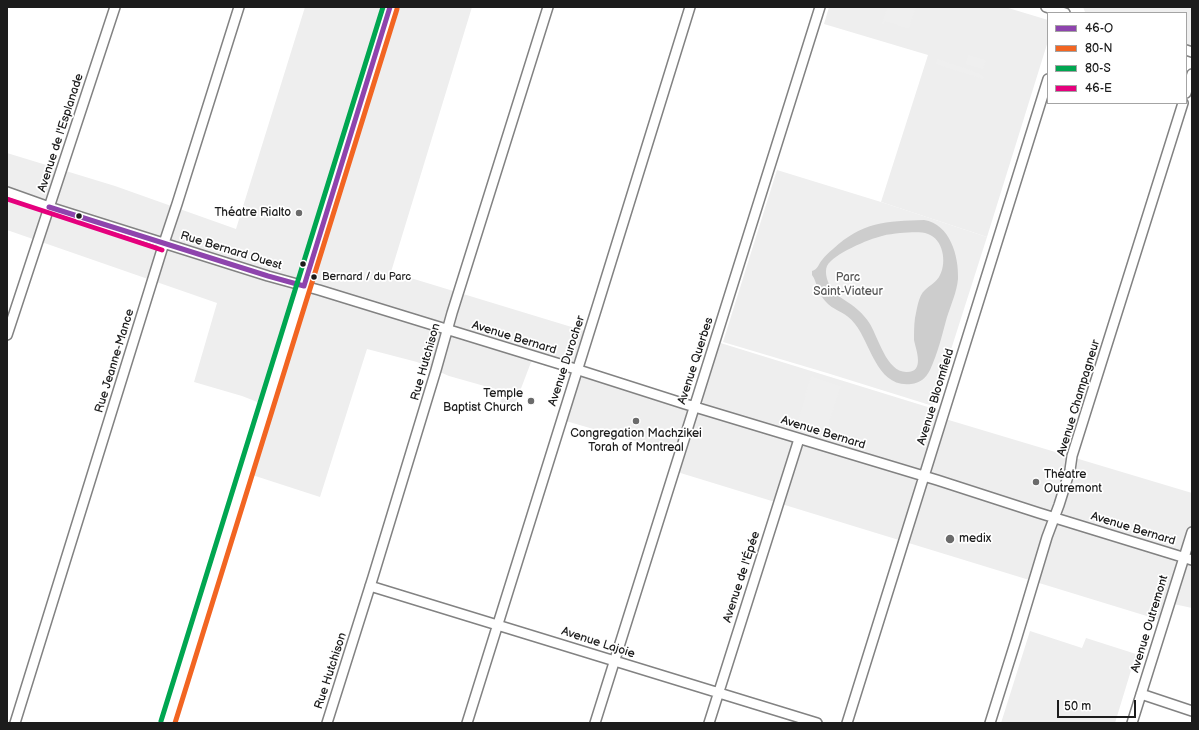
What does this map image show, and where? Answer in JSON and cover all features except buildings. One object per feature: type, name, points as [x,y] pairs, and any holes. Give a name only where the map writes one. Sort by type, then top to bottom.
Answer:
[{"type":"main road","points":[[168,723],[390,7]]},
{"type":"street","name":"Avenue de l'Esplanade","points":[[7,335],[115,7]]},
{"type":"street","name":"Rue Jeanne-Mance","points":[[15,723],[239,7]]},
{"type":"street","name":"Rue Hutchison","points":[[327,723],[452,313],[548,7]]},
{"type":"street","name":"Avenue Durocher","points":[[467,723],[690,7]]},
{"type":"street","name":"Avenue Querbes","points":[[595,723],[820,7]]},
{"type":"street","points":[[1046,7],[1062,12]]},
{"type":"street","points":[[1187,90],[1192,74]]},
{"type":"street","name":"Avenue Bloomfield","points":[[848,723],[1047,82]]},
{"type":"street","name":"Avenue Champagneur","points":[[990,723],[1048,532],[1059,505],[1070,470],[1072,456],[1183,104]]},
{"type":"street","name":"Rue Bernard Ouest","points":[[7,192],[49,207],[164,243],[448,330]]},
{"type":"street","name":"Avenue Bernard","points":[[448,330],[799,439],[924,476],[1054,518],[1188,558]]},
{"type":"street","name":"Avenue de l'Épée","points":[[709,723],[799,439]]},
{"type":"street","name":"Avenue Outremont","points":[[1132,723],[1140,694],[1188,558],[1192,532]]},
{"type":"street","name":"Avenue Lajoie","points":[[370,586],[817,723]]},
{"type":"street","points":[[1140,694],[1192,711]]},
{"type":"shaded area","points":[[305,7],[472,7],[391,272],[588,332],[578,367],[694,406],[714,341],[944,412],[942,418],[1192,493],[1192,532],[1184,557],[1192,560],[1192,608],[1169,603],[1163,621],[674,471],[679,454],[559,419],[577,370],[533,357],[512,412],[499,408],[502,393],[495,389],[449,376],[417,362],[367,349],[320,497],[243,472],[265,405],[242,396],[194,382],[217,303],[7,230],[7,153],[115,186],[236,229]]},
{"type":"shaded area","points":[[829,7],[1005,7],[1047,20],[1047,44],[987,237],[881,202],[928,55],[824,24]]},
{"type":"shaded area","points":[[924,220],[933,223],[940,228],[951,242],[957,261],[958,279],[940,344],[930,370],[922,380],[917,383],[899,383],[890,379],[876,363],[861,332],[852,320],[831,307],[826,302],[820,293],[812,275],[812,271],[817,268],[827,254],[854,233],[886,222]],"holes":[[[914,232],[928,234],[937,241],[943,258],[942,270],[939,277],[927,288],[919,299],[914,332],[918,365],[913,371],[907,372],[900,371],[894,367],[884,353],[870,324],[858,310],[834,292],[826,275],[827,266],[836,257],[869,240],[891,234]]]},
{"type":"shaded area","points":[[1030,631],[1082,648],[1086,638],[1136,654],[1115,723],[1001,723]]},
{"type":"green space","points":[[887,7],[916,7],[909,29],[886,21],[882,24]]},
{"type":"green space","points":[[1083,7],[1192,7],[1192,46],[1187,45],[1187,12],[1085,12]]},
{"type":"green space","points":[[968,55],[986,60],[983,69],[965,64]]},
{"type":"green space","points":[[937,59],[968,69],[984,76],[983,79],[936,64]]},
{"type":"green space","name":"Parc Saint-Viateur","points":[[777,170],[987,237],[933,406],[723,342]]},
{"type":"green space","points":[[811,376],[841,386],[827,429],[798,420]]},
{"type":"transit line","name":"80-S","points":[[161,721],[383,7]]},
{"type":"transit line","name":"46-O","points":[[304,286],[390,7]]},
{"type":"transit line","name":"80-N","points":[[175,723],[397,9]]},
{"type":"transit line","name":"46-E","points":[[7,199],[162,250]]},
{"type":"transit line","name":"46-O","points":[[49,207],[304,286]]},
{"type":"place","name":"Théatre Rialto","points":[[299,213]]},
{"type":"place","name":"Bernard / du Parc","points":[[314,277]]},
{"type":"place","name":"Temple Baptist Church","points":[[531,401]]},
{"type":"place","name":"Congregation Machzikei Torah of Montreal","points":[[636,421]]},
{"type":"place","name":"Théatre Outremont","points":[[1036,482]]},
{"type":"place","name":"medix","points":[[950,539]]}]
